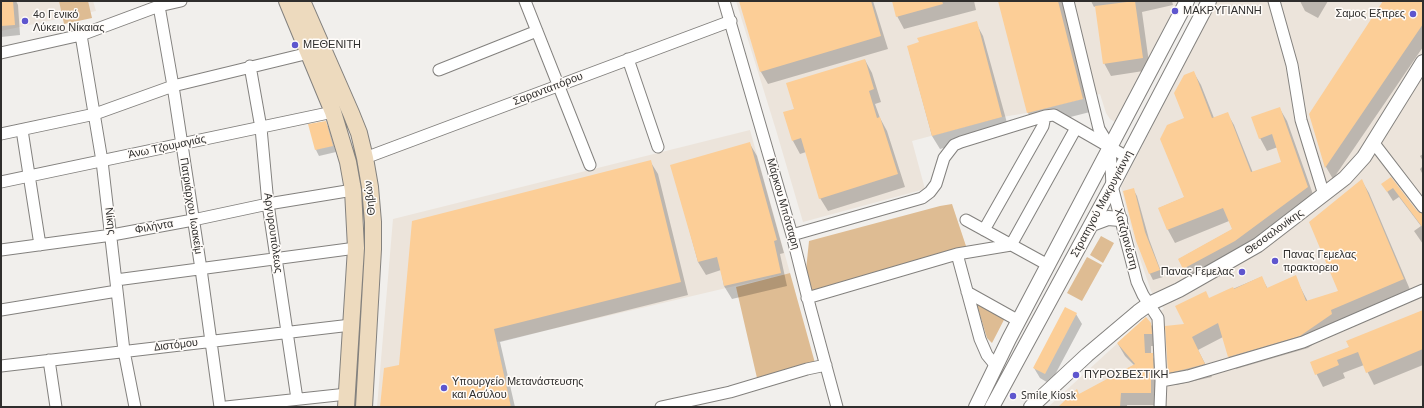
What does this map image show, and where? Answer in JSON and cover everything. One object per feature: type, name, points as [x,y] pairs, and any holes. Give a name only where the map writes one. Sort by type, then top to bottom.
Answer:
[{"type":"main road","name":"Θηβών","points":[[287,1],[332,112],[346,156],[353,190],[356,248],[346,401]]},
{"type":"main road","name":"Θηβών","points":[[302,1],[359,133],[370,187],[373,222],[373,249],[364,407]]},
{"type":"street","points":[[1,53],[81,35],[158,6],[181,1]]},
{"type":"street","points":[[526,1],[590,165]]},
{"type":"street","name":"Μάρκου Μπότσαρη","points":[[724,1],[792,235],[807,298],[837,407]]},
{"type":"street","name":"Χατζηανέστη","points":[[1068,1],[1099,129],[1110,147],[1112,186],[1137,282],[1158,318],[1161,381],[1160,407]]},
{"type":"street","name":"Στρατηγού Μακρυγιάννη","points":[[976,407],[1048,265],[1187,1]]},
{"type":"street","name":"Στρατηγού Μακρυγιάννη","points":[[992,407],[1092,224],[1209,1]]},
{"type":"street","points":[[1274,1],[1292,65],[1295,91],[1301,120],[1324,195]]},
{"type":"street","name":"Πατριάρχου Ιωακείμ","points":[[158,6],[173,86],[220,407]]},
{"type":"street","name":"Σαρανταπόρου","points":[[365,158],[730,21]]},
{"type":"street","points":[[439,70],[537,31]]},
{"type":"street","name":"Νίκης","points":[[81,35],[102,161],[112,235],[124,351],[135,407]]},
{"type":"street","points":[[1,134],[95,114],[173,86],[250,66],[309,53]]},
{"type":"street","points":[[628,59],[658,147]]},
{"type":"street","name":"Θεσσαλονίκης","points":[[1031,407],[1097,346],[1149,304],[1179,290],[1245,253],[1271,236],[1345,178],[1364,157],[1423,62]]},
{"type":"street","name":"Αργυρουπόλεως","points":[[250,66],[261,128],[268,204],[297,399]]},
{"type":"street","name":"Άνω Τζουμαγιάς","points":[[1,182],[332,112]]},
{"type":"street","points":[[792,235],[922,198],[930,192],[936,184],[944,158],[954,145],[1045,116],[1054,115],[1127,157]]},
{"type":"street","points":[[984,230],[1043,126],[1045,116]]},
{"type":"street","points":[[1011,245],[1076,128]]},
{"type":"street","points":[[22,130],[40,245]]},
{"type":"street","points":[[1373,142],[1423,207]]},
{"type":"street","name":"Φιλήντα","points":[[1,250],[112,235],[268,204],[353,190]]},
{"type":"street","points":[[1092,224],[1108,218],[1120,219]]},
{"type":"street","points":[[966,220],[1048,265]]},
{"type":"street","points":[[807,298],[957,254],[1011,245]]},
{"type":"street","points":[[1,310],[201,269],[356,248]]},
{"type":"street","points":[[957,254],[982,347],[996,366]]},
{"type":"street","points":[[1161,381],[1188,376],[1303,342],[1423,290]]},
{"type":"street","points":[[967,292],[1019,321]]},
{"type":"street","name":"Διστόμου","points":[[1,366],[351,324]]},
{"type":"street","points":[[49,360],[56,407]]},
{"type":"street","points":[[661,407],[730,392],[807,369],[826,365]]},
{"type":"street","points":[[226,407],[297,399],[346,401]]},
{"type":"shaded area","name":"4ο Γενικό Λύκειο Νίκαιας","points":[[1,1],[93,1],[96,11],[1,31]]},
{"type":"shaded area","points":[[59,1],[88,1],[92,18],[64,24]]},
{"type":"shaded area","points":[[736,1],[1178,1],[1115,122],[1110,119],[1106,113],[1100,94],[1027,113],[1002,117],[912,141],[925,189],[803,222]]},
{"type":"shaded area","points":[[1217,1],[1423,1],[1423,407],[1048,407],[1146,317],[1164,309],[1151,291],[1135,244],[1121,187]]},
{"type":"shaded area","points":[[750,130],[790,273],[497,342],[511,407],[377,407],[393,219]]},
{"type":"shaded area","points":[[952,204],[967,249],[812,293],[806,270],[809,241]]},
{"type":"shaded area","points":[[1101,236],[1114,243],[1103,263],[1090,255]]},
{"type":"shaded area","points":[[1087,257],[1102,265],[1082,301],[1067,293]]},
{"type":"shaded area","points":[[790,273],[815,363],[757,378],[736,287]]},
{"type":"shaded area","points":[[976,302],[1007,314],[992,343],[987,338]]},
{"type":"building","points":[[1,1],[13,1],[15,25],[1,26]]},
{"type":"building","points":[[739,1],[871,1],[881,36],[760,72]]},
{"type":"building","points":[[892,1],[942,1],[943,4],[896,17]]},
{"type":"building","points":[[998,1],[1058,1],[1083,99],[1027,113]]},
{"type":"building","points":[[1135,1],[1143,58],[1103,64],[1095,6]]},
{"type":"building","points":[[1383,1],[1423,1],[1423,24],[1325,168],[1309,114]]},
{"type":"building","points":[[977,21],[1002,117],[932,136],[907,46],[919,42],[917,38]]},
{"type":"building","points":[[865,59],[874,89],[869,91],[877,118],[880,117],[898,174],[819,199],[801,138],[792,141],[783,112],[794,109],[786,83]]},
{"type":"building","points":[[1194,71],[1212,118],[1228,112],[1251,172],[1281,162],[1272,134],[1259,139],[1251,117],[1280,107],[1308,187],[1235,241],[1183,269],[1178,259],[1232,229],[1223,208],[1167,230],[1158,208],[1184,197],[1160,139],[1167,125],[1184,118],[1174,93],[1184,75]]},
{"type":"building","points":[[326,121],[333,146],[315,150],[308,124]]},
{"type":"building","points":[[750,142],[777,240],[774,241],[781,273],[724,286],[717,257],[698,262],[670,165]]},
{"type":"building","points":[[651,160],[681,282],[494,329],[511,407],[380,407],[384,368],[399,365],[412,221]]},
{"type":"building","points":[[1391,177],[1417,211],[1423,214],[1423,228],[1393,188],[1387,192],[1381,184]]},
{"type":"building","points":[[1362,179],[1404,279],[1331,310],[1332,314],[1300,336],[1228,357],[1218,323],[1192,337],[1205,364],[1168,373],[1165,326],[1184,324],[1175,306],[1206,291],[1209,298],[1233,287],[1234,289],[1262,276],[1267,288],[1296,275],[1306,301],[1338,291],[1309,222]]},
{"type":"building","points":[[1134,188],[1145,232],[1160,270],[1149,274],[1136,241],[1123,191]]},
{"type":"building","points":[[1065,307],[1077,313],[1045,374],[1033,368]]},
{"type":"building","points":[[1423,310],[1423,349],[1366,373],[1358,352],[1337,360],[1339,365],[1315,375],[1310,362],[1349,347],[1346,341]]},
{"type":"building","points":[[1146,317],[1151,323],[1152,334],[1144,334],[1145,353],[1153,353],[1154,379],[1151,379],[1151,393],[1121,393],[1120,407],[1058,407],[1077,389],[1079,394],[1135,364],[1117,343]]},
{"type":"place","name":"ΜΑΚΡΥΓΙΑΝΝΗ","points":[[1175,11]]},
{"type":"place","name":"Σαμος Εξπρες","points":[[1413,14]]},
{"type":"place","name":"4ο Γενικό Λύκειο Νίκαιας","points":[[25,21]]},
{"type":"place","name":"ΜΕΘΕΝΙΤΗ","points":[[295,45]]},
{"type":"place","name":"Πανας Γεμελας πρακτορειο","points":[[1275,261]]},
{"type":"place","name":"Πανας Γεμελας","points":[[1242,272]]},
{"type":"place","name":"ΠΥΡΟΣΒΕΣΤΙΚΗ","points":[[1076,375]]},
{"type":"place","name":"Υπουργείο Μετανάστευσης και Ασύλου","points":[[444,388]]},
{"type":"place","name":"Smile Kiosk","points":[[1013,396]]}]
